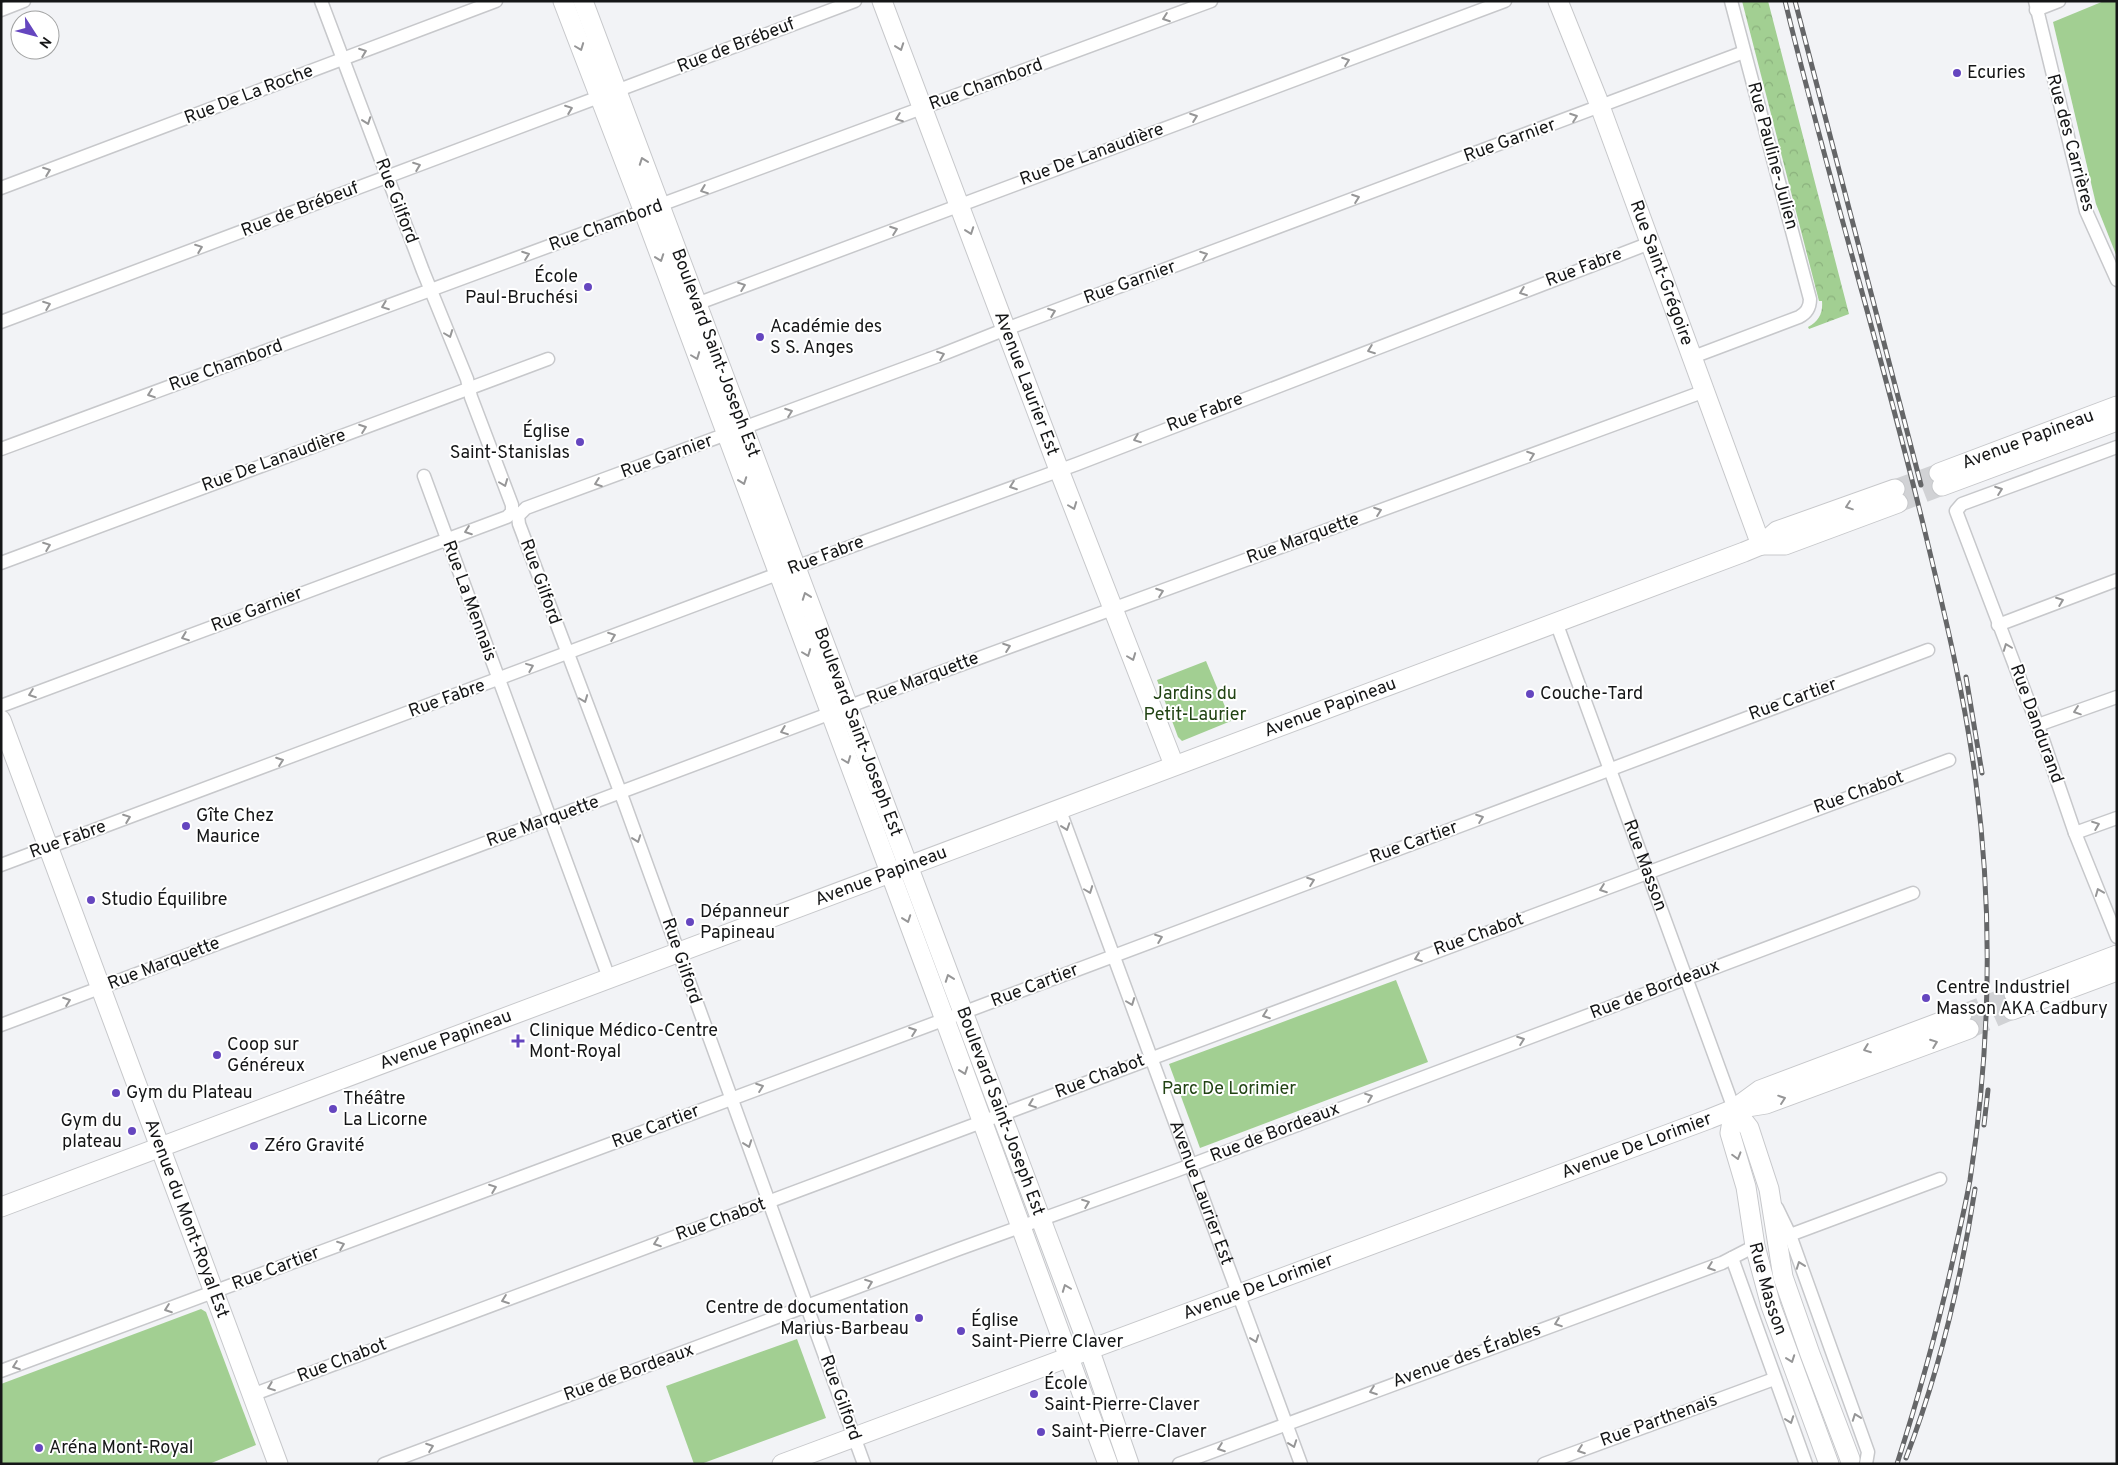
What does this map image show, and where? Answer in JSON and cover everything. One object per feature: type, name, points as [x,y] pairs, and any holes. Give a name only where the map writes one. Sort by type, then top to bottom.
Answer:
[{"type":"main road","name":"Boulevard Saint-Joseph Est","points":[[563,1],[608,94],[652,209],[838,711],[890,873],[953,1016],[992,1119],[1040,1220],[1129,1464]]},
{"type":"main road","name":"Boulevard Saint-Joseph Est","points":[[583,1],[608,94]]},
{"type":"main road","name":"Avenue Laurier Est","points":[[882,1],[1059,470],[1174,765]]},
{"type":"main road","name":"Rue Saint-Grégoire","points":[[1558,1],[1600,107],[1761,545]]},
{"type":"main road","name":"Avenue Papineau","points":[[2117,406],[1940,480],[2117,422]]},
{"type":"main road","name":"Avenue Papineau","points":[[1,1207],[1761,545],[1785,545],[1897,496]]},
{"type":"main road","name":"Boulevard Saint-Joseph Est","points":[[838,711],[908,866],[953,1016]]},
{"type":"main road","name":"Avenue du Mont-Royal Est","points":[[1,720],[278,1464]]},
{"type":"main road","points":[[2117,955],[2013,1002],[2117,971]]},
{"type":"main road","name":"Avenue De Lorimier","points":[[782,1464],[1734,1109],[1766,1104],[1965,1022]]},
{"type":"main road","name":"Rue Masson","points":[[1734,1109],[1749,1128],[1784,1240],[1783,1277],[1810,1354],[1858,1461]]},
{"type":"main road","name":"Rue Masson","points":[[1734,1109],[1730,1133],[1746,1187],[1755,1246],[1771,1306],[1829,1464]]},
{"type":"main road","name":"Boulevard Saint-Joseph Est","points":[[992,1119],[1021,1228],[1108,1464]]},
{"type":"street","points":[[1,10],[24,1]]},
{"type":"street","name":"Rue Gilford","points":[[321,1],[469,388],[620,793],[864,1464]]},
{"type":"street","name":"Rue De La Roche","points":[[1,188],[496,1]]},
{"type":"street","name":"Rue de Brébeuf","points":[[1,322],[855,1]]},
{"type":"street","name":"Rue Chambord","points":[[1,450],[1212,1]]},
{"type":"street","name":"Rue De Lanaudière","points":[[688,307],[1505,1]]},
{"type":"street","name":"Rue Pauline-Julien","points":[[1693,357],[1799,317],[1808,310],[1810,299],[1731,1]]},
{"type":"street","points":[[2035,6],[2059,1]]},
{"type":"street","name":"Rue des Carrières","points":[[2035,6],[2086,211],[2117,280]]},
{"type":"street","name":"Rue Garnier","points":[[1,706],[1744,52]]},
{"type":"street","name":"Rue Fabre","points":[[1,865],[1059,470],[1650,243]]},
{"type":"street","name":"Rue De Lanaudière","points":[[1,563],[548,359]]},
{"type":"street","name":"Rue Marquette","points":[[1,1025],[1113,608],[1705,391]]},
{"type":"street","name":"Rue Dandurand","points":[[2117,447],[1962,504],[1956,511],[1998,625],[2038,725],[2076,833],[2117,937]]},
{"type":"street","name":"Rue La Mennais","points":[[424,476],[610,978]]},
{"type":"street","points":[[1998,625],[2117,580]]},
{"type":"street","name":"Rue Masson","points":[[1556,622],[1649,872],[1734,1109]]},
{"type":"street","name":"Rue Cartier","points":[[1,1371],[214,1293],[1928,650]]},
{"type":"street","points":[[2038,725],[2117,697]]},
{"type":"street","name":"Rue Chabot","points":[[252,1395],[1949,760]]},
{"type":"street","name":"Avenue Laurier Est","points":[[1059,808],[1301,1464]]},
{"type":"street","points":[[2076,833],[2117,818]]},
{"type":"street","name":"Rue de Bordeaux","points":[[384,1464],[806,1306],[1191,1165],[1436,1071],[1913,893]]},
{"type":"street","points":[[1784,1240],[1940,1179]]},
{"type":"street","name":"Avenue des Érables","points":[[1179,1464],[1732,1258],[1755,1246]]},
{"type":"street","name":"Rue Masson","points":[[1732,1258],[1806,1464]]},
{"type":"street","name":"Rue Parthenais","points":[[1544,1464],[1774,1379]]},
{"type":"green space","points":[[1742,1],[1768,1],[1849,314],[1809,329],[1808,327],[1820,316],[1822,301],[1819,301]]},
{"type":"green space","points":[[2104,1],[2117,1],[2117,257],[2096,204],[2053,22]]},
{"type":"green space","name":"Jardins du Petit-Laurier","points":[[1206,661],[1231,721],[1182,741],[1178,737],[1157,680]]},
{"type":"green space","name":"Parc De Lorimier","points":[[1396,980],[1428,1062],[1200,1148],[1169,1064]]},
{"type":"green space","points":[[201,1309],[206,1312],[256,1445],[209,1464],[1,1464],[1,1384]]},
{"type":"green space","points":[[797,1339],[826,1418],[701,1464],[694,1464],[666,1386]]},
{"type":"tunnel","points":[[1895,489],[1939,473]]},
{"type":"tunnel","points":[[1898,503],[1942,486]]},
{"type":"tunnel","points":[[1962,1014],[2014,994]]},
{"type":"tunnel","points":[[1969,1029],[2012,1010]]},
{"type":"railway","points":[[1785,1],[1908,465],[1940,594],[1954,657],[1971,751],[1976,783],[1985,882],[1987,982],[1982,1082],[1977,1131],[1960,1230],[1943,1301],[1922,1383],[1897,1464]]},
{"type":"railway","points":[[1795,1],[1921,485]]},
{"type":"railway","points":[[1966,677],[1982,773]]},
{"type":"railway","points":[[1984,1125],[1988,1090]]},
{"type":"railway","points":[[1906,1458],[1929,1392],[1948,1325],[1975,1189]]},
{"type":"place","name":"Ecuries","points":[[1957,73]]},
{"type":"place","name":"École Paul-Bruchési","points":[[588,287]]},
{"type":"place","name":"Académie des S S. Anges","points":[[760,337]]},
{"type":"place","name":"Église Saint-Stanislas","points":[[580,442]]},
{"type":"place","name":"Couche-Tard","points":[[1530,694]]},
{"type":"place","name":"Gîte Chez Maurice","points":[[186,826]]},
{"type":"place","name":"Studio Équilibre","points":[[91,900]]},
{"type":"place","name":"Dépanneur Papineau","points":[[690,922]]},
{"type":"place","name":"Centre Industriel Masson AKA Cadbury","points":[[1926,998]]},
{"type":"place","name":"Clinique Médico-Centre Mont-Royal","points":[[518,1041]]},
{"type":"place","name":"Coop sur Généreux","points":[[217,1055]]},
{"type":"place","name":"Gym du Plateau","points":[[116,1093]]},
{"type":"place","name":"Théâtre La Licorne","points":[[333,1109]]},
{"type":"place","name":"Gym du plateau","points":[[132,1131]]},
{"type":"place","name":"Zéro Gravité","points":[[254,1146]]},
{"type":"place","name":"Centre de documentation Marius-Barbeau","points":[[919,1318]]},
{"type":"place","name":"Église Saint-Pierre Claver","points":[[961,1331]]},
{"type":"place","name":"École Saint-Pierre-Claver","points":[[1034,1394]]},
{"type":"place","name":"Saint-Pierre-Claver","points":[[1041,1432]]},
{"type":"place","name":"Aréna Mont-Royal","points":[[39,1448]]}]
